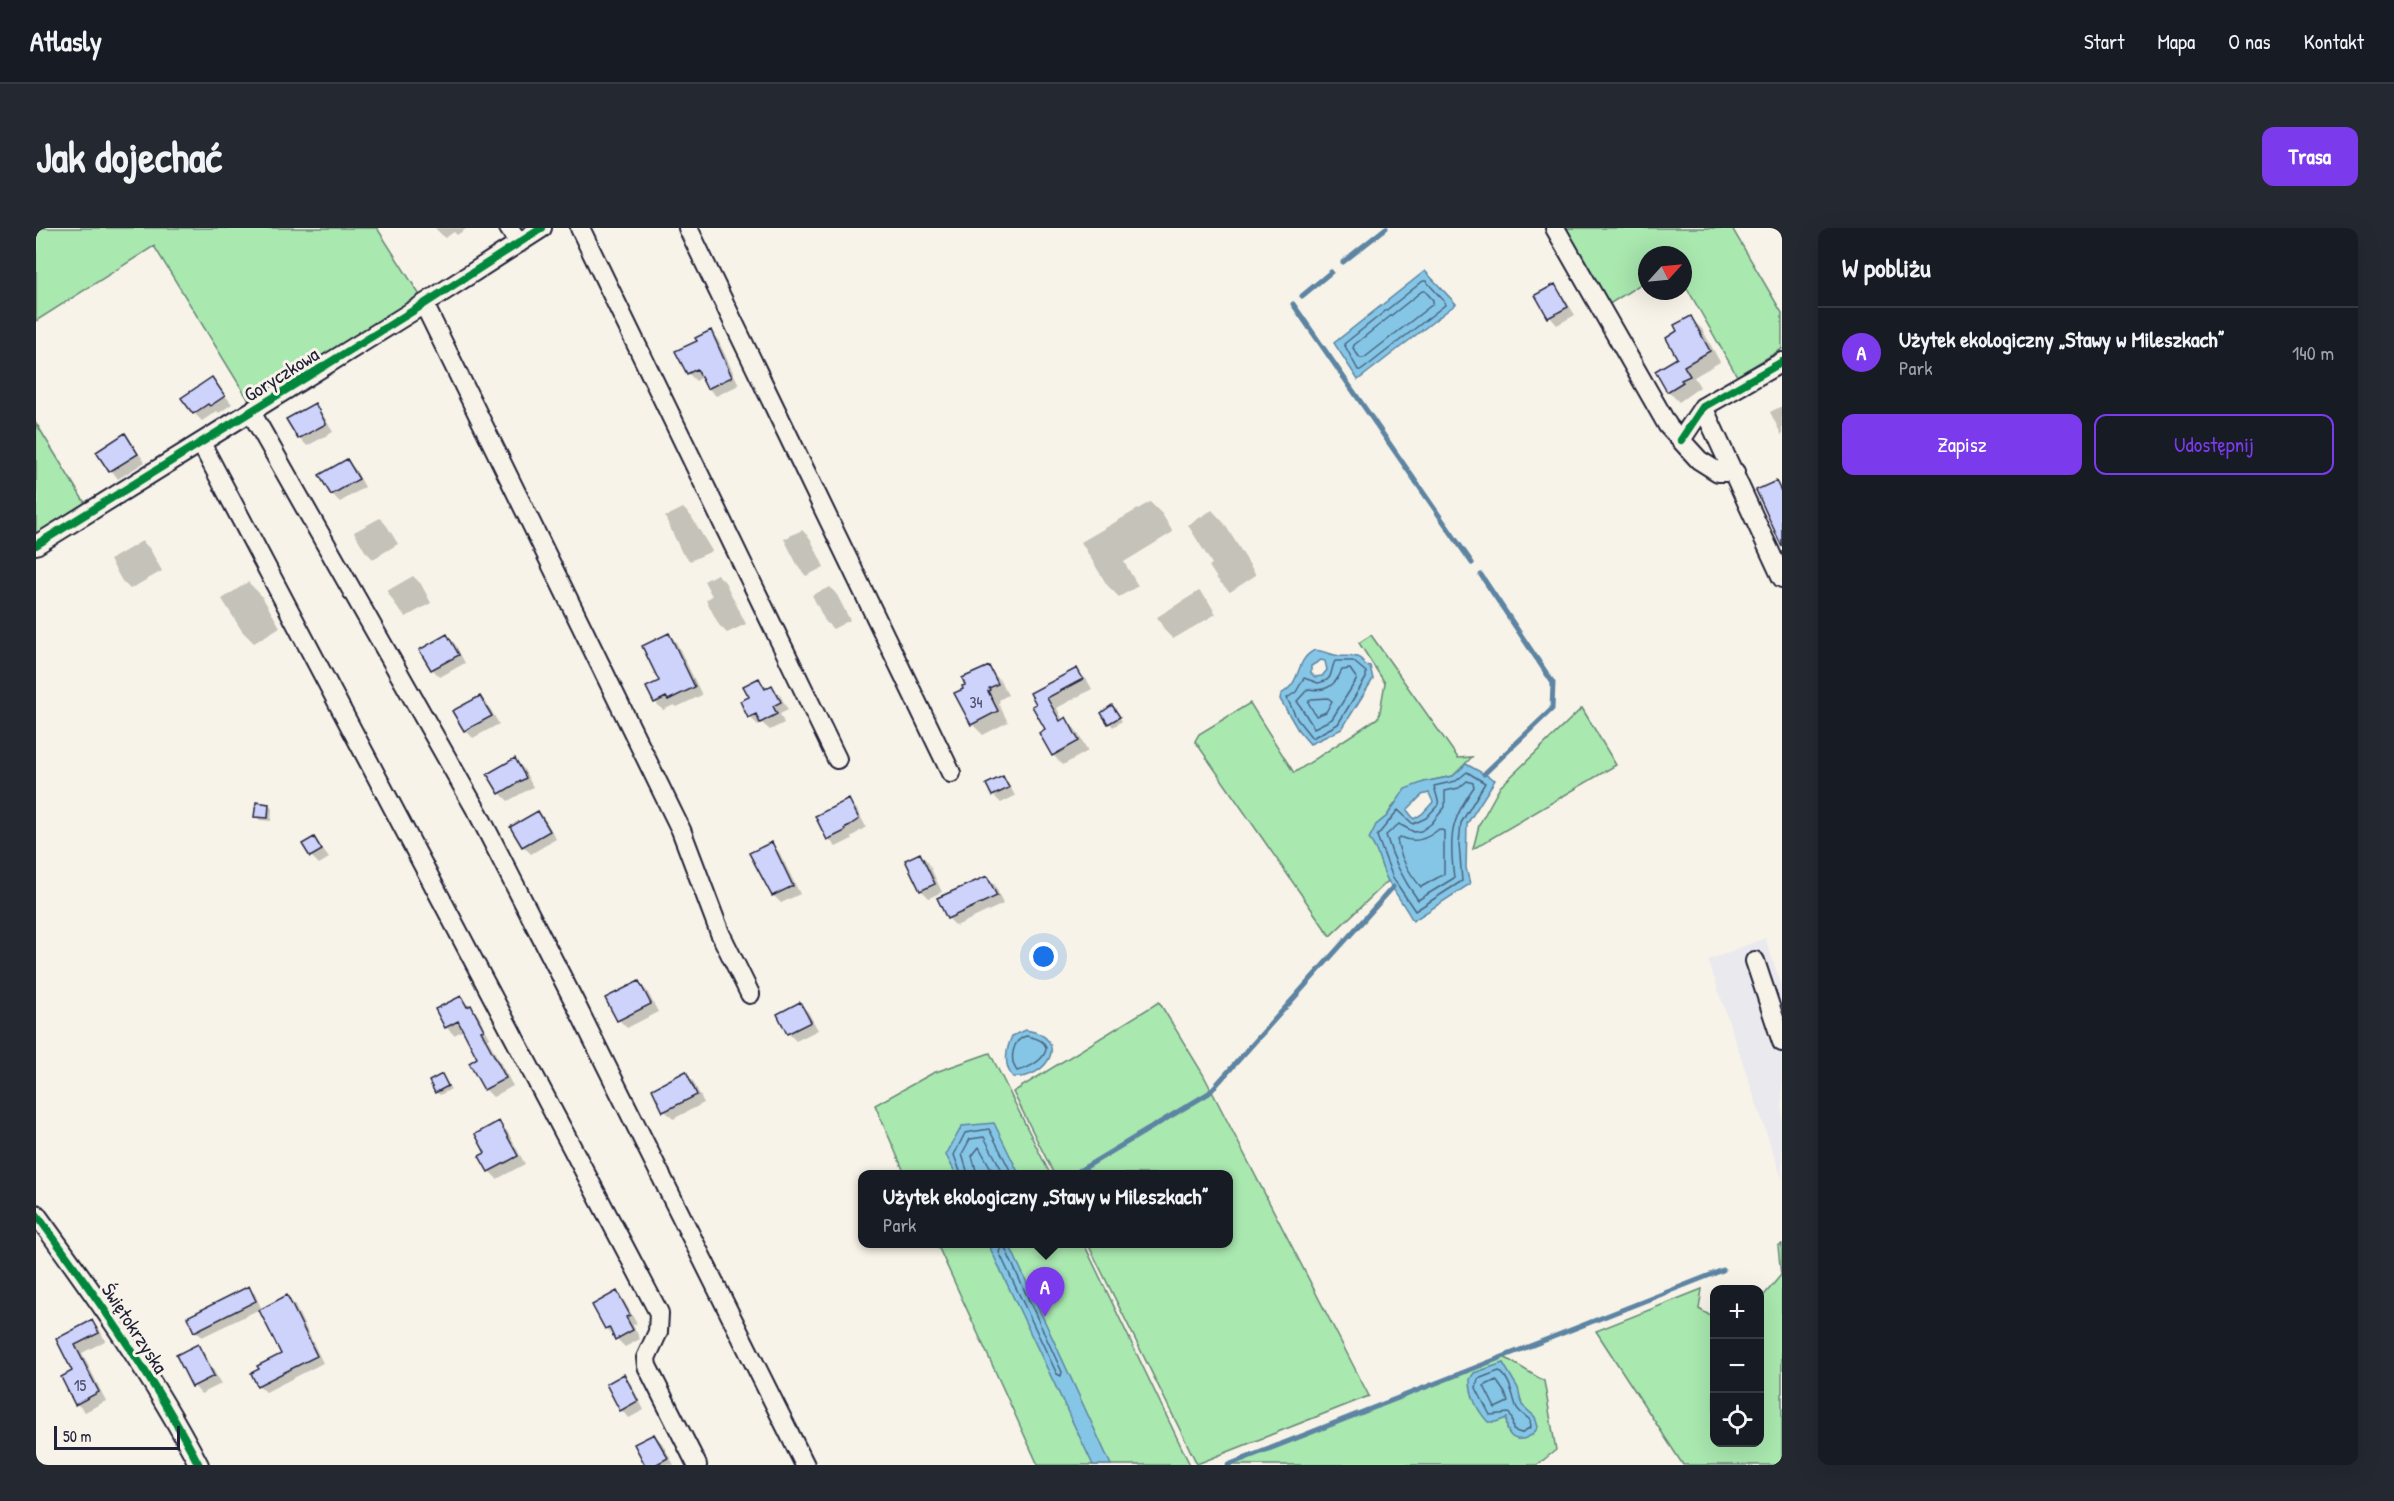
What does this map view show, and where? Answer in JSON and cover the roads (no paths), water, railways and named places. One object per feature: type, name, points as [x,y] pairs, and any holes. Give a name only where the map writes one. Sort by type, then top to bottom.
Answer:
[{"type":"street","name":"Goryczkowa","points":[[36,545],[424,304],[514,236],[542,228]]},
{"type":"street","points":[[580,228],[837,759]]},
{"type":"street","points":[[688,228],[753,358],[951,773]]},
{"type":"street","points":[[1554,228],[1668,426],[1699,460],[1718,472],[1735,472]]},
{"type":"street","points":[[424,304],[681,830],[720,933],[750,994]]},
{"type":"street","points":[[1681,440],[1703,407],[1782,362]]},
{"type":"street","points":[[1703,407],[1782,578]]},
{"type":"street","points":[[251,412],[479,815],[805,1465]]},
{"type":"street","points":[[201,443],[659,1312],[658,1332],[646,1358],[647,1366],[697,1465]]},
{"type":"street","points":[[1755,961],[1782,1041]]},
{"type":"street","name":"Świętokrzyska","points":[[36,1214],[119,1328],[199,1465]]},
{"type":"water","points":[[1425,271],[1456,304],[1358,380],[1334,343]]},
{"type":"water","points":[[1315,650],[1358,657],[1365,665],[1370,666],[1373,679],[1342,729],[1310,744],[1298,730],[1280,699],[1281,694],[1293,683],[1308,654]],"holes":[[[1321,660],[1325,661],[1327,670],[1322,676],[1315,677],[1311,673],[1311,666]]]},
{"type":"water","points":[[1466,764],[1495,780],[1467,824],[1466,868],[1470,884],[1413,921],[1387,879],[1369,839],[1376,825],[1387,816],[1405,789],[1453,776]],"holes":[[[1429,793],[1433,802],[1414,819],[1407,810],[1422,795]]]},
{"type":"water","points":[[1026,1030],[1040,1034],[1048,1041],[1051,1049],[1050,1058],[1036,1072],[1013,1077],[1007,1063],[1008,1046],[1012,1036]]},
{"type":"water","points":[[994,1123],[1017,1170],[954,1170],[946,1155],[962,1126]]},
{"type":"water","points":[[990,1248],[1011,1248],[1111,1465],[1093,1465]]},
{"type":"water","points":[[1503,1363],[1518,1388],[1522,1405],[1535,1417],[1538,1427],[1528,1437],[1522,1439],[1512,1437],[1509,1433],[1507,1418],[1488,1422],[1477,1407],[1471,1391],[1470,1379],[1474,1373]]},
{"type":"waterway","points":[[1343,262],[1386,228]]},
{"type":"waterway","points":[[1302,296],[1331,272]]},
{"type":"waterway","points":[[1293,304],[1472,563]]},
{"type":"waterway","points":[[1481,575],[1553,683],[1552,709],[1484,774]]},
{"type":"waterway","points":[[1081,1170],[1209,1093],[1393,887]]},
{"type":"waterway","points":[[1228,1465],[1723,1270]]},
{"type":"place","name":"Użytek ekologiczny „Stawy w Mileszkach”","points":[[1045,1317]]}]
